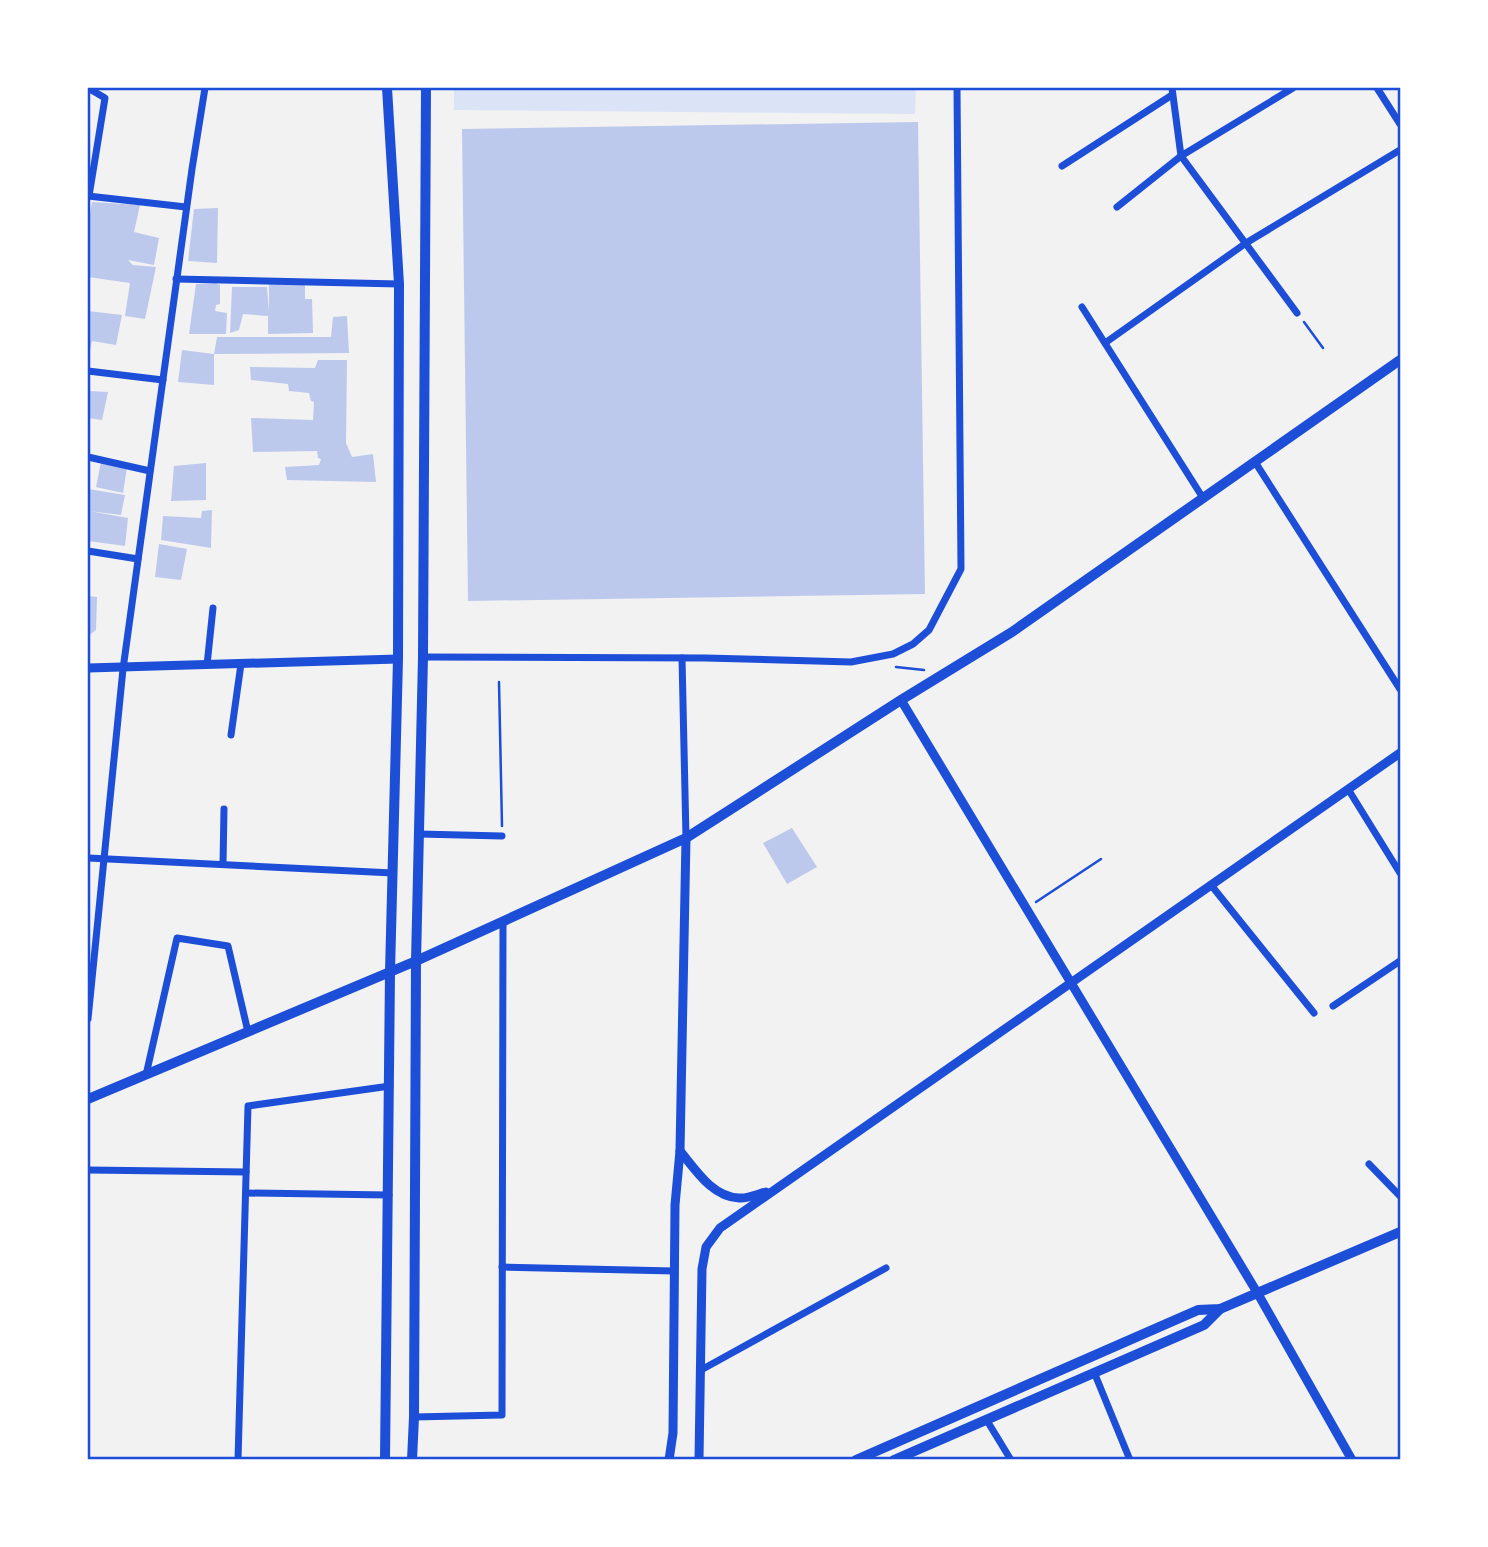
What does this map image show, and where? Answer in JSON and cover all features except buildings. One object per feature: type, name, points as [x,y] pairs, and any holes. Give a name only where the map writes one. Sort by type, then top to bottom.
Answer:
[{"type":"main road","points":[[385,1460],[390,1195],[390,972],[398,659],[399,284],[387,88]]},
{"type":"main road","points":[[412,1460],[415,961],[424,657],[426,88]]},
{"type":"main road","points":[[88,1099],[390,972],[686,838],[901,700],[1013,632],[1401,360]]},
{"type":"main road","points":[[856,1460],[1198,1310],[1220,1309],[1401,1232]]},
{"type":"main road","points":[[894,1460],[1204,1325],[1220,1309]]},
{"type":"street","points":[[88,88],[105,98],[88,196],[186,207]]},
{"type":"street","points":[[88,1019],[123,669],[186,207],[205,88]]},
{"type":"street","points":[[424,657],[851,662],[893,654],[914,644],[929,630],[961,569],[957,88]]},
{"type":"street","points":[[1117,207],[1181,156],[1293,88]]},
{"type":"street","points":[[1377,88],[1401,124]]},
{"type":"street","points":[[1062,166],[1172,91],[1181,156],[1297,313]]},
{"type":"street","points":[[1105,343],[1247,243],[1401,150]]},
{"type":"street","points":[[176,279],[399,284]]},
{"type":"street","points":[[1082,307],[1203,498]]},
{"type":"street","points":[[88,372],[163,380]]},
{"type":"street","points":[[88,457],[150,471]]},
{"type":"street","points":[[1255,462],[1401,689]]},
{"type":"street","points":[[88,551],[138,559]]},
{"type":"street","points":[[207,665],[213,608]]},
{"type":"street","points":[[669,1460],[673,1433],[675,1205],[680,1151],[686,838],[682,658]]},
{"type":"street","points":[[88,668],[398,659]]},
{"type":"street","points":[[231,735],[241,664]]},
{"type":"street","points":[[901,700],[1258,1294],[1352,1460]]},
{"type":"street","points":[[699,1460],[701,1285],[706,1247],[720,1228],[1401,752]]},
{"type":"street","points":[[1348,789],[1401,873]]},
{"type":"street","points":[[222,864],[224,809]]},
{"type":"street","points":[[419,834],[502,836]]},
{"type":"street","points":[[88,858],[393,873]]},
{"type":"street","points":[[1211,885],[1314,1013]]},
{"type":"street","points":[[414,1416],[502,1415],[503,922]]},
{"type":"street","points":[[146,1075],[177,938],[228,946],[248,1032]]},
{"type":"street","points":[[1333,1006],[1401,961]]},
{"type":"street","points":[[238,1460],[248,1106],[390,1086]]},
{"type":"street","points":[[680,1151],[705,1182],[722,1193],[739,1198],[771,1191]]},
{"type":"street","points":[[1368,1164],[1401,1196]]},
{"type":"street","points":[[88,1170],[246,1172]]},
{"type":"street","points":[[246,1193],[390,1195]]},
{"type":"street","points":[[502,1267],[674,1271]]},
{"type":"street","points":[[701,1370],[886,1268]]},
{"type":"street","points":[[1094,1373],[1130,1460]]},
{"type":"street","points":[[986,1419],[1011,1460]]},
{"type":"path","points":[[1297,313],[1323,348]]},
{"type":"path","points":[[888,666],[925,670]]},
{"type":"path","points":[[499,682],[502,836]]},
{"type":"path","points":[[1027,908],[1101,859]]},
{"type":"shaded area","points":[[454,88],[916,88],[915,114],[454,110]]}]
